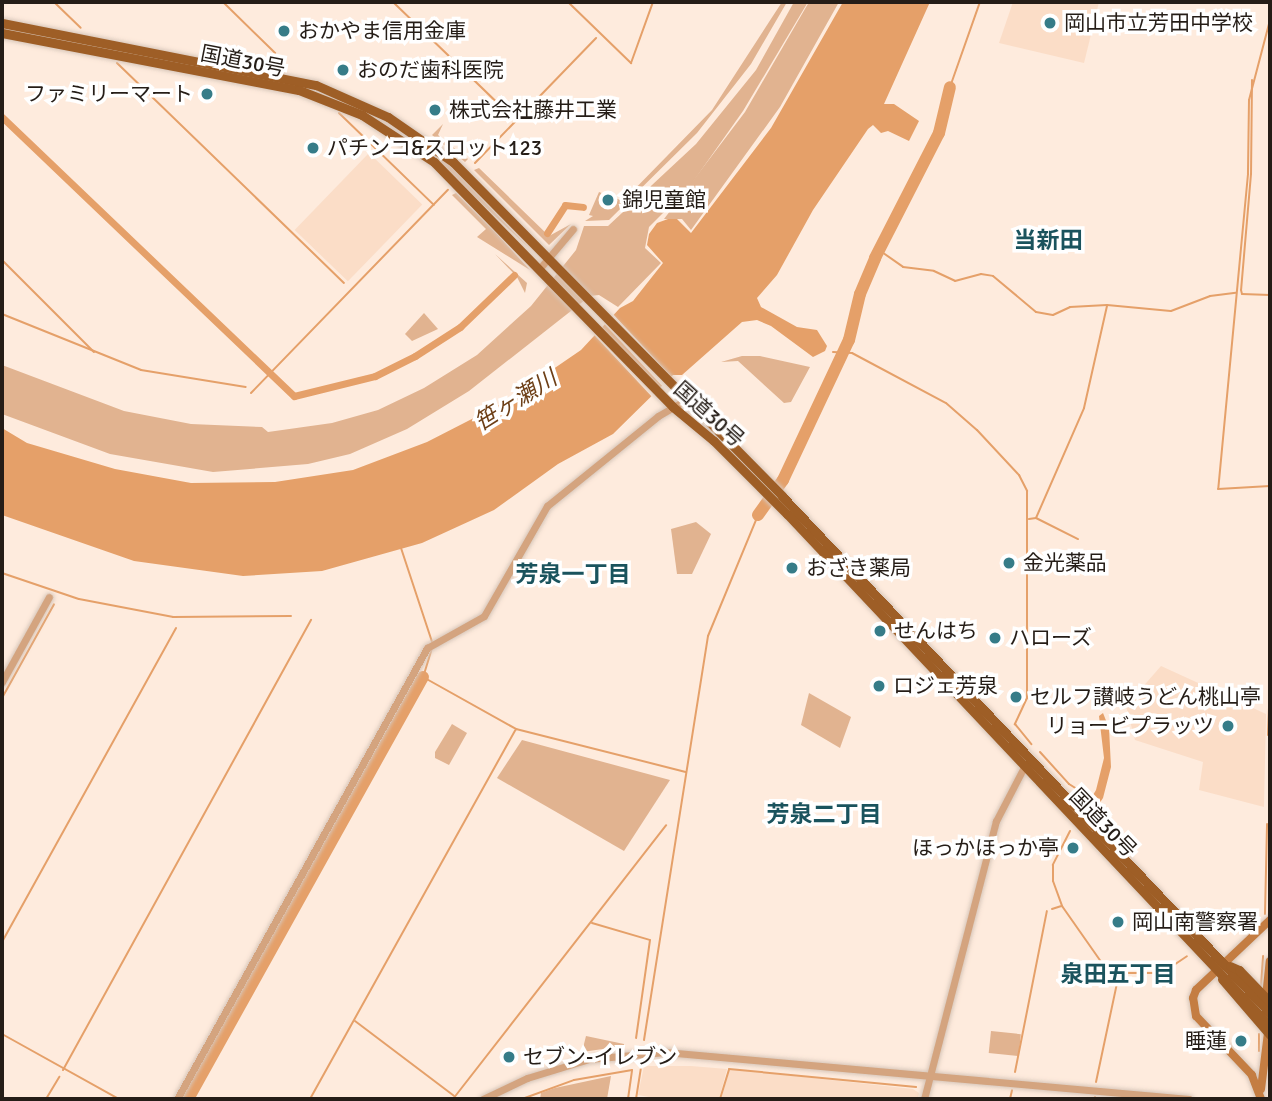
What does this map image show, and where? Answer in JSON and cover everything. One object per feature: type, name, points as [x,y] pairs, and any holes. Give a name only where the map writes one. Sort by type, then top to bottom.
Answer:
[{"type":"highway","name":"国道30号","points":[[2,23],[249,69],[350,98],[396,121],[453,162],[552,260],[766,488]]},
{"type":"highway","name":"国道30号","points":[[2,33],[299,90],[355,111],[404,140],[465,190],[673,407],[776,496],[1221,968],[1270,1032]]},
{"type":"highway","points":[[350,98],[400,130],[404,140]]},
{"type":"highway","name":"国道30号","points":[[776,496],[1024,767],[1221,968],[1270,1013]]},
{"type":"highway","points":[[1221,968],[1239,970],[1268,1000]]},
{"type":"main road","points":[[1261,1095],[1252,1075],[1196,1016],[1196,990],[1270,920]]},
{"type":"main road","points":[[1268,1000],[1270,961]]},
{"type":"main road","points":[[1261,1095],[1270,1032]]},
{"type":"street","points":[[543,271],[573,229]]},
{"type":"street","points":[[177,1099],[427,648],[434,641],[484,616],[547,506],[673,407],[686,400]]},
{"type":"street","points":[[2,682],[49,597]]},
{"type":"street","points":[[924,1099],[996,821],[1024,767]]},
{"type":"street","points":[[483,1099],[559,1068],[626,1053],[732,1056],[1189,1099]]},
{"type":"shaded area","points":[[782,2],[787,2],[751,64],[697,133],[609,220],[585,221],[593,216],[589,215],[599,192],[623,201],[712,110]]},
{"type":"shaded area","points":[[794,2],[808,2],[743,111],[690,186],[649,227],[645,248],[661,263],[618,307],[599,295],[590,296],[469,391],[407,429],[350,454],[308,464],[213,472],[110,454],[2,414],[2,365],[124,411],[191,424],[262,427],[268,432],[332,423],[378,410],[424,388],[477,355],[531,306],[576,250],[584,226],[608,226],[696,144],[756,70]]},
{"type":"shaded area","points":[[809,2],[839,2],[780,107],[691,230],[682,219],[664,219],[745,112]]},
{"type":"shaded area","name":"岡山市立芳田中学校","points":[[1013,2],[1099,2],[1084,63],[999,43]]},
{"type":"shaded area","points":[[443,124],[438,135],[468,159],[465,162],[432,135]]},
{"type":"shaded area","points":[[428,149],[448,164],[530,249],[427,152]]},
{"type":"shaded area","points":[[369,153],[422,204],[348,281],[295,230]]},
{"type":"shaded area","points":[[479,168],[549,236],[571,224],[549,245],[474,170]]},
{"type":"shaded area","points":[[456,193],[530,270],[477,237],[486,229],[452,195]]},
{"type":"shaded area","points":[[495,254],[527,283],[525,293],[517,277]]},
{"type":"shaded area","points":[[424,313],[438,329],[412,341],[405,334]]},
{"type":"shaded area","points":[[742,356],[760,356],[810,367],[791,402],[784,403],[738,361],[721,362]]},
{"type":"shaded area","points":[[696,522],[711,534],[692,574],[677,574],[671,529]]},
{"type":"shaded area","points":[[1161,666],[1266,714],[1264,807],[1199,790],[1203,762],[1135,740],[1126,706]]},
{"type":"shaded area","points":[[809,693],[851,717],[840,748],[801,725]]},
{"type":"shaded area","points":[[452,724],[467,733],[449,765],[435,758],[435,752]]},
{"type":"shaded area","points":[[522,740],[670,780],[624,851],[497,778]]},
{"type":"shaded area","points":[[991,1031],[1021,1034],[1019,1056],[989,1053]]},
{"type":"shaded area","points":[[586,1036],[624,1044],[624,1046],[582,1052]]},
{"type":"shaded area","points":[[644,1066],[727,1069],[719,1099],[660,1099],[638,1095]]},
{"type":"shaded area","points":[[730,1069],[913,1089],[919,1093],[918,1099],[721,1099]]},
{"type":"shaded area","points":[[611,1076],[607,1099],[540,1099],[541,1093],[555,1088]]},
{"type":"water","name":"笹ヶ瀬川","points":[[843,2],[930,2],[884,104],[894,104],[919,121],[909,141],[888,131],[881,133],[873,125],[868,129],[813,210],[777,275],[757,298],[761,307],[797,327],[817,330],[827,346],[825,351],[813,357],[771,326],[757,320],[742,322],[682,375],[673,375],[613,434],[558,464],[494,510],[422,543],[322,571],[243,576],[134,561],[2,515],[2,428],[27,443],[115,469],[191,483],[275,482],[353,470],[427,442],[505,402],[581,350],[620,308],[633,301],[663,263],[647,245],[649,234],[657,223],[677,219],[691,233],[771,128]]},
{"type":"water","points":[[1103,713],[1109,728],[1111,767],[1103,798],[1093,813],[1086,807],[1096,790],[1104,758],[1099,716]]},
{"type":"pier","points":[[611,312],[674,379],[664,388],[601,321]]},
{"type":"pier","points":[[600,325],[662,392],[654,399],[592,333]]},
{"type":"waterway","points":[[54,2],[81,28]]},
{"type":"waterway","points":[[223,2],[275,53]]},
{"type":"waterway","points":[[393,2],[515,120]]},
{"type":"waterway","points":[[568,2],[631,63],[653,2]]},
{"type":"waterway","points":[[950,87],[980,2]]},
{"type":"waterway","points":[[1270,20],[1249,100],[1248,174],[1218,489],[1270,486]]},
{"type":"waterway","points":[[475,163],[596,38]]},
{"type":"waterway","points":[[117,63],[344,283]]},
{"type":"waterway","points":[[1252,80],[1251,174],[1241,290],[1242,294],[1270,295]]},
{"type":"waterway","points":[[758,515],[783,480],[849,340],[860,294],[875,258],[939,133],[950,87]]},
{"type":"waterway","points":[[339,113],[434,205]]},
{"type":"waterway","points":[[2,117],[294,396],[375,376],[415,356],[460,327],[514,275]]},
{"type":"waterway","points":[[251,393],[448,190]]},
{"type":"waterway","points":[[547,233],[565,205],[583,207]]},
{"type":"waterway","points":[[879,250],[903,267],[934,271],[955,281],[981,274],[993,276],[1036,312],[1053,315],[1070,307],[1107,305],[1171,311],[1210,296],[1236,293]]},
{"type":"waterway","points":[[2,260],[94,352]]},
{"type":"waterway","points":[[1029,519],[1036,518],[1084,408],[1107,306]]},
{"type":"waterway","points":[[2,314],[141,370],[246,387]]},
{"type":"waterway","points":[[833,352],[852,353],[946,403],[977,430],[1019,475],[1027,491],[1027,698],[1015,724],[1031,744]]},
{"type":"waterway","points":[[644,1040],[708,636],[758,515]]},
{"type":"waterway","points":[[1036,518],[1078,539]]},
{"type":"waterway","points":[[401,548],[432,642]]},
{"type":"waterway","points":[[2,573],[79,599],[173,617],[291,616]]},
{"type":"waterway","points":[[2,698],[54,604]]},
{"type":"waterway","points":[[63,1070],[311,620]]},
{"type":"waterway","points":[[2,942],[176,628]]},
{"type":"waterway","points":[[432,648],[423,677],[516,729],[686,772]]},
{"type":"waterway","points":[[188,1099],[423,677]]},
{"type":"waterway","points":[[1268,735],[1270,680]]},
{"type":"waterway","points":[[310,1099],[515,730]]},
{"type":"waterway","points":[[1040,752],[1069,784],[1091,798]]},
{"type":"waterway","points":[[1265,914],[1267,824]]},
{"type":"waterway","points":[[453,1099],[666,825]]},
{"type":"waterway","points":[[1070,831],[1053,865],[1053,881],[1062,906],[1104,966],[1120,973],[1162,973],[1187,956]]},
{"type":"waterway","points":[[1052,909],[1061,906]]},
{"type":"waterway","points":[[1015,1072],[1047,911]]},
{"type":"waterway","points":[[592,923],[650,940],[636,1038]]},
{"type":"waterway","points":[[1261,986],[1263,956]]},
{"type":"waterway","points":[[1096,1082],[1119,974]]},
{"type":"waterway","points":[[355,1021],[454,1096]]},
{"type":"waterway","points":[[2,1034],[119,1099]]},
{"type":"waterway","points":[[1259,1034],[1259,1051]]},
{"type":"waterway","points":[[636,1099],[641,1069]]},
{"type":"waterway","points":[[720,1099],[729,1069],[916,1087]]},
{"type":"waterway","points":[[522,1099],[574,1080],[632,1070]]},
{"type":"waterway","points":[[628,1099],[632,1070]]},
{"type":"waterway","points":[[46,1099],[59,1077]]},
{"type":"waterway","points":[[1010,1099],[1012,1090]]},
{"type":"place","name":"岡山市立芳田中学校","points":[[1050,23]]},
{"type":"place","name":"おかやま信用金庫","points":[[284,31]]},
{"type":"place","name":"おのだ歯科医院","points":[[343,70]]},
{"type":"place","name":"ファミリーマート","points":[[207,94]]},
{"type":"place","name":"株式会社藤井工業","points":[[435,110]]},
{"type":"place","name":"パチンコ&スロット123","points":[[313,148]]},
{"type":"place","name":"錦児童館","points":[[608,200]]},
{"type":"place","name":"金光薬品","points":[[1009,563]]},
{"type":"place","name":"おざき薬局","points":[[792,568]]},
{"type":"place","name":"せんはち","points":[[880,631]]},
{"type":"place","name":"ハローズ","points":[[995,638]]},
{"type":"place","name":"ロジェ芳泉","points":[[879,686]]},
{"type":"place","name":"セルフ讃岐うどん桃山亭","points":[[1016,697]]},
{"type":"place","name":"リョービプラッツ","points":[[1228,726]]},
{"type":"place","name":"ほっかほっか亭","points":[[1073,848]]},
{"type":"place","name":"岡山南警察署","points":[[1118,922]]},
{"type":"place","name":"睡蓮","points":[[1241,1041]]},
{"type":"place","name":"セブン-イレブン","points":[[509,1057]]},
{"type":"district","name":"当新田","points":[[1048,241]]},
{"type":"district","name":"芳泉一丁目","points":[[573,575]]},
{"type":"district","name":"芳泉二丁目","points":[[824,815]]},
{"type":"district","name":"泉田五丁目","points":[[1118,975]]}]
